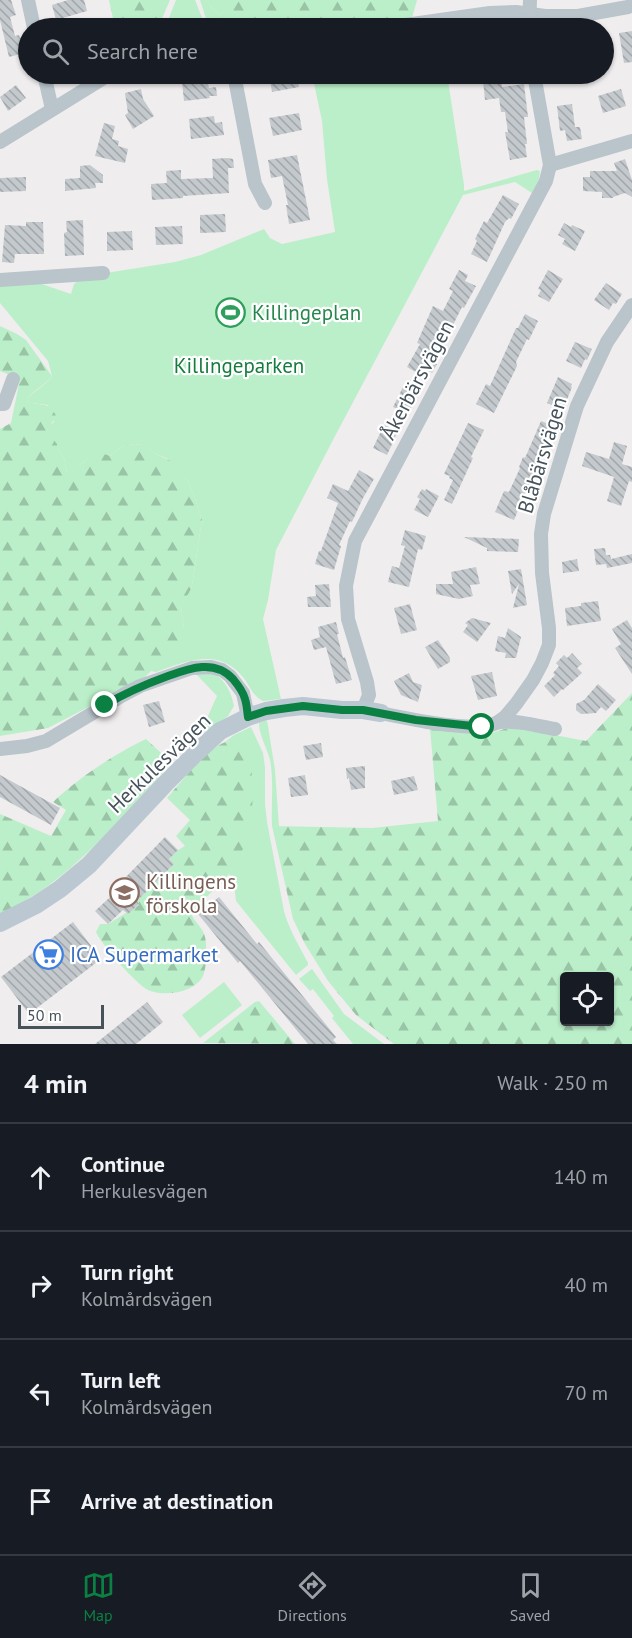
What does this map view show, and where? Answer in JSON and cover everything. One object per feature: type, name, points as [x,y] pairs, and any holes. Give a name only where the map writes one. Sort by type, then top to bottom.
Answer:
[{"type":"street","points":[[28,0],[32,18]]},
{"type":"street","points":[[455,18],[516,12],[578,16],[628,8],[632,5]]},
{"type":"street","points":[[46,84],[52,109]]},
{"type":"street","points":[[0,142],[93,84]]},
{"type":"street","points":[[236,84],[255,184],[265,203]]},
{"type":"street","name":"Åkerbärsvägen","points":[[372,711],[367,682],[348,620],[346,586],[355,541],[546,181],[550,165],[536,84]]},
{"type":"street","points":[[550,165],[632,141]]},
{"type":"street","points":[[0,280],[103,273]]},
{"type":"street","name":"Blåbärsvägen","points":[[498,722],[506,717],[532,680],[549,645],[542,573],[541,534],[544,514],[577,406],[608,342],[632,305]]},
{"type":"street","points":[[0,404],[4,404],[13,379]]},
{"type":"street","points":[[0,749],[46,741],[140,686],[192,668],[211,667],[230,675],[243,693],[248,717]]},
{"type":"street","name":"Herkulesvägen","points":[[0,923],[36,905],[89,865],[195,753],[220,731],[248,717],[266,711],[303,706],[372,711],[454,725],[482,727],[498,722],[555,729]]},
{"type":"green space","points":[[109,0],[170,0],[162,18],[113,18]]},
{"type":"green space","points":[[176,0],[195,0],[202,18],[169,18]]},
{"type":"green space","points":[[200,0],[206,0],[223,18],[206,18]]},
{"type":"green space","points":[[206,0],[417,0],[412,18],[223,18]]},
{"type":"green space","name":"Killingeparken","points":[[314,84],[449,84],[464,191],[540,171],[532,193],[515,182],[463,195],[334,438],[276,550],[263,619],[281,699],[263,701],[232,667],[212,659],[190,661],[156,672],[151,671],[184,627],[182,606],[192,587],[202,520],[194,495],[187,479],[168,459],[142,445],[121,447],[110,456],[102,454],[87,459],[70,474],[67,473],[64,458],[57,449],[57,444],[47,434],[49,426],[54,422],[48,405],[31,403],[27,400],[52,376],[48,361],[0,303],[0,283],[36,282],[71,294],[74,284],[80,278],[175,262],[201,255],[264,229],[270,238],[282,244],[335,232],[322,121]]},
{"type":"green space","points":[[0,326],[26,340],[52,376],[27,400],[35,404],[47,405],[56,416],[47,431],[64,458],[67,473],[85,461],[93,452],[110,456],[121,447],[143,445],[173,462],[187,479],[202,520],[192,585],[182,607],[185,634],[180,642],[144,678],[48,728],[0,736],[0,429],[11,423],[20,379],[0,371]]},
{"type":"green space","points":[[195,673],[216,674],[228,688],[234,706],[228,716],[199,736],[217,696]]},
{"type":"green space","points":[[632,693],[632,1044],[394,1044],[356,1015],[328,981],[305,944],[293,919],[272,826],[372,828],[438,821],[430,728],[486,735],[507,728],[586,741]]},
{"type":"green space","points":[[267,720],[275,770],[279,827],[272,826],[270,760],[259,725]]},
{"type":"green space","points":[[251,727],[263,753],[267,822],[284,911],[291,931],[308,963],[296,975],[236,901],[234,884],[229,874],[238,859],[252,789],[249,761],[229,741],[225,742]]},
{"type":"green space","points":[[146,739],[172,763],[113,827],[72,867],[26,901],[0,914],[0,814],[51,836],[66,810],[53,802],[97,767]]},
{"type":"green space","points":[[229,741],[245,751],[248,758],[252,779],[252,815],[246,843],[235,865],[191,913],[204,933],[206,941],[204,975],[192,987],[185,990],[162,993],[148,990],[128,972],[96,932],[100,924],[108,924],[139,905],[137,901],[174,864],[169,859],[185,846],[176,836],[190,820],[167,798],[205,756]]},
{"type":"green space","points":[[312,969],[344,1014],[384,1044],[353,1044],[313,989],[310,991],[299,979]]},
{"type":"green space","points":[[224,982],[242,1005],[200,1038],[182,1015]]},
{"type":"green space","points":[[259,1001],[295,1044],[203,1043],[255,1002]]},
{"type":"building","points":[[0,0],[11,0],[16,15],[10,17],[15,36],[18,35],[18,55],[9,57],[0,20]]},
{"type":"building","points":[[68,0],[84,0],[87,11],[55,18],[52,5]]},
{"type":"building","points":[[632,31],[632,62],[624,63],[619,33]]},
{"type":"building","points":[[182,84],[208,84],[209,88],[216,87],[217,96],[184,101]]},
{"type":"building","points":[[271,84],[298,84],[299,87],[272,92]]},
{"type":"building","points":[[483,84],[502,84],[502,87],[524,84],[528,117],[524,117],[527,157],[510,160],[505,132],[508,132],[505,112],[501,112],[499,98],[485,100]]},
{"type":"building","points":[[16,85],[26,98],[8,111],[0,97]]},
{"type":"building","points":[[141,89],[143,99],[154,116],[133,129],[125,115],[128,113],[125,93]]},
{"type":"building","points":[[621,89],[626,106],[603,113],[598,96]]},
{"type":"building","points":[[572,104],[575,127],[580,127],[582,139],[567,141],[565,130],[560,131],[557,106]]},
{"type":"building","points":[[299,113],[302,130],[273,136],[269,118]]},
{"type":"building","points":[[214,116],[215,123],[222,122],[224,135],[191,139],[189,119]]},
{"type":"building","points":[[104,123],[115,126],[112,139],[119,141],[118,146],[128,149],[125,163],[95,156]]},
{"type":"building","points":[[297,155],[310,220],[289,224],[282,176],[271,178],[268,160]]},
{"type":"building","points":[[212,159],[233,159],[234,168],[228,168],[229,193],[152,200],[151,184],[167,183],[166,171],[181,170],[181,179],[213,178]]},
{"type":"building","points":[[625,159],[632,180],[632,197],[625,193],[613,198],[602,198],[602,192],[583,191],[583,177],[590,177],[590,171],[617,171],[614,163]]},
{"type":"building","points":[[90,165],[103,175],[103,183],[95,183],[96,188],[65,191],[65,179],[80,178],[80,166]]},
{"type":"building","points":[[26,177],[26,191],[0,192],[0,178]]},
{"type":"building","points":[[503,195],[519,204],[511,219],[505,222],[487,262],[471,254],[484,221],[487,223]]},
{"type":"building","points":[[225,214],[226,232],[200,233],[200,215]]},
{"type":"building","points":[[83,220],[84,255],[65,256],[66,221]]},
{"type":"building","points":[[26,222],[43,222],[44,254],[15,254],[14,263],[2,262],[5,225],[26,226]]},
{"type":"building","points":[[564,223],[585,231],[575,251],[562,244],[565,239],[558,235]]},
{"type":"building","points":[[182,226],[183,244],[156,245],[155,227]]},
{"type":"building","points":[[132,231],[133,250],[107,251],[107,232]]},
{"type":"building","points":[[459,270],[468,275],[465,281],[476,286],[464,308],[462,307],[446,339],[438,335],[430,351],[438,356],[434,363],[437,364],[426,378],[407,367],[420,344],[417,343],[433,306],[443,311],[453,291],[449,289]]},
{"type":"building","points":[[548,270],[563,279],[549,302],[538,296],[541,290],[538,289]]},
{"type":"building","points":[[606,283],[622,294],[609,310],[594,300]]},
{"type":"building","points":[[525,314],[538,321],[516,362],[517,366],[494,413],[476,404],[486,384],[490,386],[516,328]]},
{"type":"building","points":[[575,342],[592,349],[581,368],[566,361]]},
{"type":"building","points":[[558,377],[572,384],[563,410],[547,403]]},
{"type":"building","points":[[403,387],[418,394],[408,414],[393,407]]},
{"type":"building","points":[[541,421],[556,427],[531,488],[528,486],[514,520],[495,512],[504,491],[509,492]]},
{"type":"building","points":[[468,423],[484,430],[452,504],[444,500],[453,480],[444,474]]},
{"type":"building","points":[[384,425],[398,431],[387,455],[373,448]]},
{"type":"building","points":[[614,442],[627,446],[622,464],[632,467],[632,482],[629,481],[621,506],[607,501],[614,477],[582,466],[586,452],[609,459]]},
{"type":"building","points":[[359,470],[374,479],[339,545],[341,546],[334,570],[315,564],[338,503],[327,498],[333,484],[348,491]]},
{"type":"building","points":[[422,489],[439,496],[428,517],[414,510],[420,499],[417,497]]},
{"type":"building","points":[[405,530],[426,536],[422,550],[418,549],[409,587],[388,582],[392,566],[399,568],[405,546],[401,545]]},
{"type":"building","points":[[464,537],[519,539],[518,552],[487,551],[487,548]]},
{"type":"building","points":[[605,548],[606,555],[610,555],[611,559],[632,554],[632,563],[607,568],[606,564],[596,565],[594,549]]},
{"type":"building","points":[[577,559],[579,571],[563,573],[562,562]]},
{"type":"building","points":[[476,567],[480,584],[470,585],[473,596],[459,599],[436,594],[436,584],[453,584],[451,572]]},
{"type":"building","points":[[521,569],[527,605],[513,608],[519,584],[512,594],[508,571]]},
{"type":"building","points":[[329,584],[331,607],[308,607],[307,597],[316,596],[315,585]]},
{"type":"building","points":[[598,601],[601,621],[567,626],[565,608]]},
{"type":"building","points":[[410,604],[417,630],[401,634],[394,608]]},
{"type":"building","points":[[472,618],[491,623],[477,642],[463,632],[468,625],[465,623]]},
{"type":"building","points":[[627,620],[632,628],[632,674],[615,648],[621,644],[612,629]]},
{"type":"building","points":[[336,622],[343,658],[345,657],[352,680],[336,684],[326,647],[314,650],[311,640],[320,637],[318,627]]},
{"type":"building","points":[[508,628],[521,637],[516,658],[505,658],[506,653],[495,651],[498,636],[505,638]]},
{"type":"building","points":[[438,640],[450,658],[450,662],[438,669],[425,647]]},
{"type":"building","points":[[572,653],[582,664],[577,668],[582,673],[554,697],[544,686],[555,675],[553,673],[559,666],[556,663],[564,655],[567,658]]},
{"type":"building","points":[[492,672],[497,696],[478,700],[471,676]]},
{"type":"building","points":[[409,673],[413,682],[422,685],[418,702],[401,695],[394,681]]},
{"type":"building","points":[[598,684],[616,700],[606,711],[601,707],[596,713],[581,714],[576,710],[576,704],[584,700]]},
{"type":"building","points":[[159,701],[165,722],[149,727],[143,705]]},
{"type":"building","points":[[321,743],[323,757],[306,760],[303,746]]},
{"type":"building","points":[[365,766],[365,788],[351,790],[346,768]]},
{"type":"building","points":[[0,775],[60,808],[51,825],[0,797]]},
{"type":"building","points":[[305,775],[308,795],[291,797],[288,778]]},
{"type":"building","points":[[414,776],[418,790],[394,795],[391,781]]},
{"type":"building","points":[[165,837],[178,850],[169,859],[174,864],[137,901],[139,904],[128,914],[123,910],[108,924],[95,911],[121,887],[120,883]]},
{"type":"building","points":[[219,897],[257,944],[259,942],[336,1037],[333,1040],[337,1044],[308,1044],[198,914]]},
{"type":"building","points":[[73,922],[101,959],[29,1014],[1,977]]},
{"type":"building","points":[[147,1002],[163,1022],[136,1044],[95,1044]]},
{"type":"place","name":"Killingeplan","points":[[231,312]]},
{"type":"place","name":"Killingens förskola","points":[[125,893]]},
{"type":"place","name":"ICA Supermarket","points":[[49,954]]},
{"type":"route","points":[[105,705],[140,686],[180,671],[204,666],[222,670],[230,675],[246,700],[248,717],[266,711],[303,706],[363,710],[416,720],[482,727]]}]
